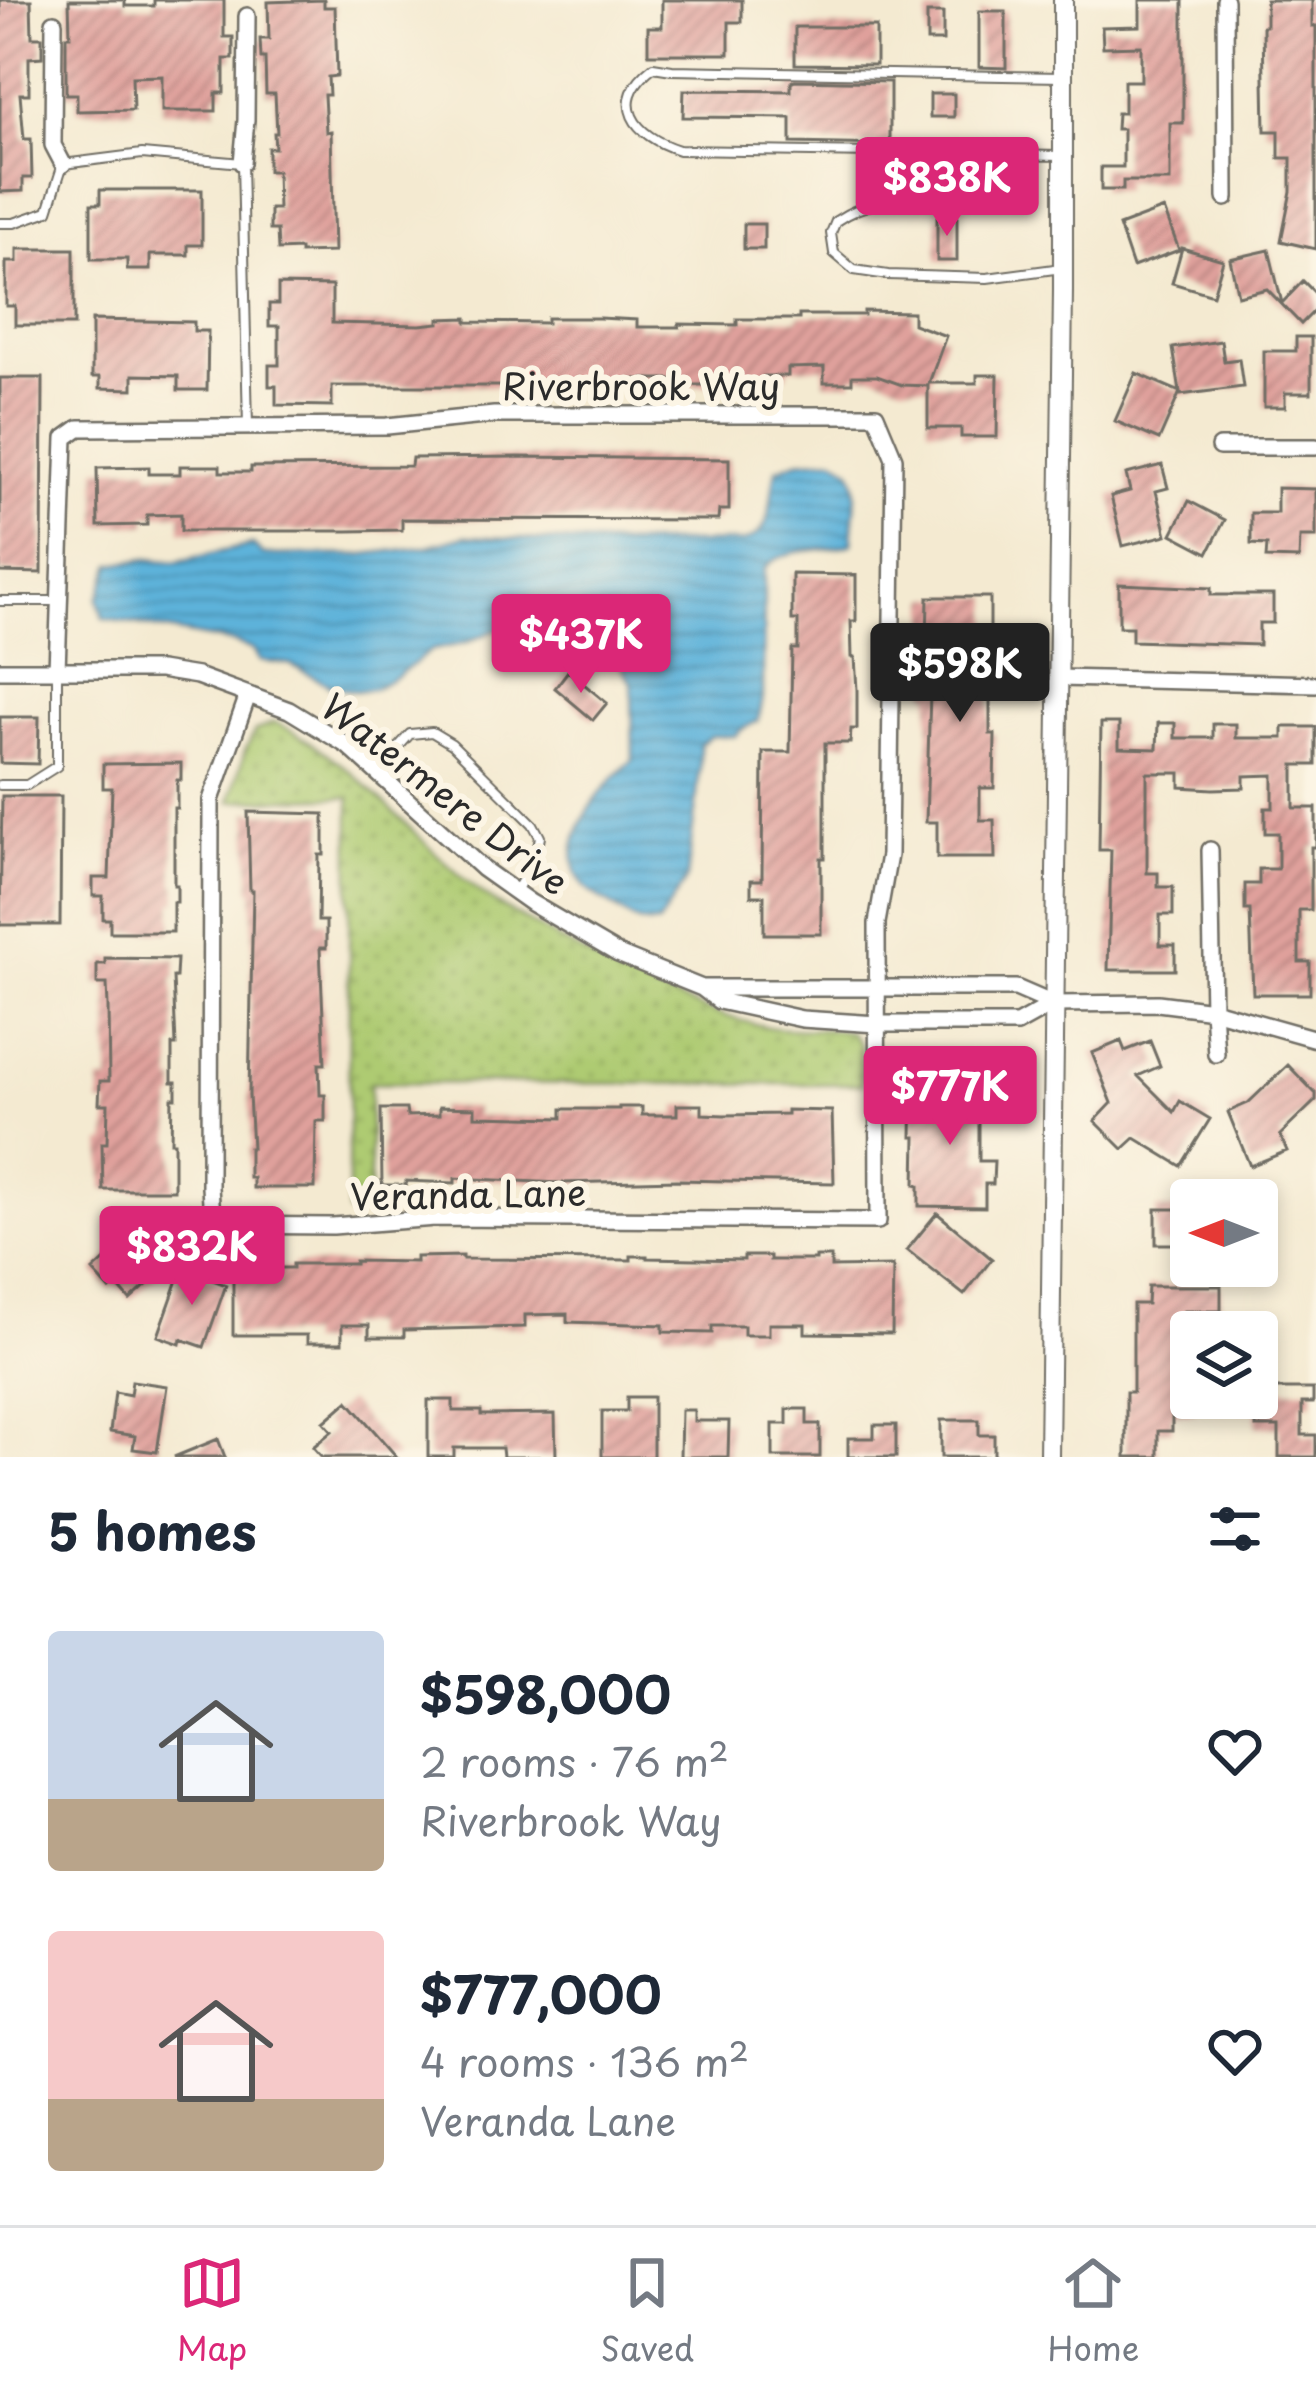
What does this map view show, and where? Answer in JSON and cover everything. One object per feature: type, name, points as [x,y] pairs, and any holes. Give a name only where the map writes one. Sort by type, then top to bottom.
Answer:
[{"type":"street","points":[[1049,1457],[1063,0]]},
{"type":"street","points":[[1225,0],[1226,198]]},
{"type":"street","points":[[242,163],[248,16]]},
{"type":"street","points":[[54,22],[53,145],[63,164]]},
{"type":"street","name":"Riverbrook Way","points":[[57,670],[65,439],[79,428],[388,426],[494,415],[876,415],[894,458],[889,855],[878,923],[877,987]]},
{"type":"street","points":[[1219,447],[1316,447]]},
{"type":"street","name":"Watermere Drive","points":[[0,670],[160,670],[197,676],[289,710],[348,746],[483,869],[516,892],[618,954],[702,988],[718,1000],[802,1019],[877,1024],[1017,1024],[1054,1004]]},
{"type":"street","points":[[1059,678],[1316,684]]},
{"type":"street","name":"Veranda Lane","points":[[248,694],[211,800],[210,1186],[212,1217],[226,1226],[333,1226],[435,1218],[878,1221],[877,987]]},
{"type":"street","points":[[1210,850],[1216,1054]]},
{"type":"street","name":"Watermere Drive","points":[[702,988],[1016,988],[1054,1004]]},
{"type":"street","points":[[1054,1004],[1158,1003],[1213,1010],[1316,1039]]},
{"type":"lane","points":[[1063,77],[652,67],[633,85],[628,100],[636,125],[657,143],[679,151],[1063,156]]},
{"type":"lane","points":[[0,223],[48,211],[63,164],[142,154],[242,163],[248,428]]},
{"type":"lane","points":[[913,154],[905,181],[888,202],[847,213],[836,221],[831,242],[844,263],[854,270],[887,275],[987,278],[1063,268]]},
{"type":"lane","points":[[0,601],[59,601]]},
{"type":"lane","points":[[0,785],[27,785],[57,766],[57,670]]},
{"type":"lane","points":[[376,772],[410,734],[432,732],[452,744],[533,824],[540,837],[536,856],[516,892]]},
{"type":"green space","points":[[274,722],[357,777],[493,902],[679,1000],[777,1028],[850,1032],[860,1045],[862,1084],[370,1083],[370,1213],[348,1213],[350,797],[230,801],[255,731]]},
{"type":"water","points":[[834,458],[854,477],[852,543],[782,556],[764,569],[763,698],[758,721],[735,736],[711,736],[700,744],[687,878],[658,924],[638,922],[596,896],[576,871],[573,854],[584,818],[633,760],[632,684],[620,664],[562,614],[548,608],[465,643],[432,650],[373,689],[355,691],[331,686],[290,664],[260,661],[253,650],[235,643],[103,618],[98,599],[112,564],[147,559],[175,562],[253,545],[263,555],[358,555],[425,547],[465,536],[610,544],[742,542],[761,531],[766,522],[777,469],[798,461]]},
{"type":"building","points":[[0,0],[31,0],[32,37],[42,37],[42,57],[29,58],[29,94],[20,94],[24,139],[31,139],[32,178],[23,178],[23,191],[0,192]]},
{"type":"building","points":[[69,0],[125,0],[125,6],[154,6],[154,0],[224,0],[224,37],[233,37],[233,59],[224,59],[224,93],[216,93],[216,111],[162,111],[162,76],[132,77],[133,110],[77,111],[77,94],[66,94]]},
{"type":"building","points":[[324,0],[324,7],[335,7],[337,76],[328,77],[329,95],[324,95],[326,132],[331,131],[334,252],[278,250],[277,230],[270,230],[270,209],[278,209],[277,171],[268,171],[268,148],[275,148],[277,133],[275,94],[266,94],[260,39],[269,39],[268,2]]},
{"type":"building","points":[[662,0],[742,0],[742,22],[729,22],[729,54],[648,54],[648,27],[662,27]]},
{"type":"building","points":[[1140,0],[1183,0],[1183,123],[1170,123],[1170,181],[1123,181],[1123,190],[1101,190],[1101,167],[1123,167],[1123,129],[1116,129],[1117,113],[1124,113],[1124,81],[1141,81],[1141,46],[1103,47],[1102,27],[1140,26]]},
{"type":"building","points":[[1266,0],[1312,0],[1316,249],[1281,241],[1291,191],[1291,158],[1279,158],[1279,131],[1265,131]]},
{"type":"building","points":[[979,11],[1006,11],[1006,68],[979,67]]},
{"type":"building","points":[[927,13],[943,13],[943,41],[927,41]]},
{"type":"building","points":[[795,27],[876,27],[876,65],[795,64]]},
{"type":"building","points":[[795,80],[890,82],[890,145],[791,143],[791,118],[683,117],[684,90],[791,91]]},
{"type":"building","points":[[930,94],[954,94],[954,117],[930,117]]},
{"type":"building","points":[[100,190],[202,190],[202,245],[188,245],[188,255],[150,255],[150,270],[127,270],[127,259],[91,259],[91,204],[100,204]]},
{"type":"building","points":[[1164,209],[1179,250],[1133,267],[1119,226]]},
{"type":"building","points":[[937,217],[957,217],[957,261],[937,261]]},
{"type":"building","points":[[744,224],[764,224],[764,249],[744,249]]},
{"type":"building","points":[[1182,248],[1223,260],[1213,295],[1172,283]]},
{"type":"building","points":[[17,249],[74,249],[74,325],[15,325],[15,306],[6,306],[6,262],[17,262]]},
{"type":"building","points":[[1269,250],[1282,303],[1303,281],[1316,294],[1316,309],[1301,324],[1267,289],[1238,296],[1230,259]]},
{"type":"building","points":[[278,285],[332,286],[332,323],[420,325],[467,318],[467,322],[547,323],[547,318],[599,318],[637,320],[637,327],[679,327],[737,325],[737,319],[799,319],[799,315],[913,312],[913,324],[946,336],[929,383],[977,383],[977,375],[998,375],[997,437],[961,437],[961,428],[928,428],[928,386],[902,385],[877,376],[852,376],[852,383],[824,383],[824,367],[788,368],[788,376],[764,376],[764,385],[682,385],[682,379],[636,379],[636,385],[332,386],[332,406],[276,405],[276,386],[269,386],[269,365],[279,365],[279,326],[269,326],[269,304],[278,304]]},
{"type":"building","points":[[92,320],[194,322],[194,331],[208,331],[207,390],[178,390],[178,376],[133,375],[133,389],[100,388],[100,377],[92,377]]},
{"type":"building","points":[[1296,337],[1311,337],[1311,393],[1285,393],[1285,407],[1264,407],[1264,351],[1296,351]]},
{"type":"building","points":[[1221,341],[1224,361],[1239,359],[1243,387],[1180,395],[1173,348]]},
{"type":"building","points":[[1136,373],[1180,392],[1159,440],[1115,421]]},
{"type":"building","points":[[0,378],[43,378],[42,573],[0,572]]},
{"type":"building","points":[[412,458],[729,459],[729,510],[719,510],[718,520],[402,519],[402,530],[181,531],[181,514],[147,515],[147,525],[98,526],[97,468],[149,467],[149,474],[180,474],[180,466],[251,472],[251,467],[411,466]]},
{"type":"building","points":[[1162,465],[1168,488],[1156,491],[1167,535],[1123,546],[1111,496],[1130,491],[1126,474]]},
{"type":"building","points":[[1277,488],[1316,489],[1316,537],[1300,537],[1299,559],[1266,558],[1267,545],[1251,544],[1251,513],[1277,513]]},
{"type":"building","points":[[1189,501],[1225,520],[1208,553],[1172,534]]},
{"type":"building","points":[[792,574],[856,575],[856,621],[851,621],[857,729],[851,729],[850,743],[825,743],[821,934],[764,934],[764,896],[751,896],[751,880],[762,880],[763,752],[790,752],[792,649],[798,649],[798,620],[792,620]]},
{"type":"building","points":[[1119,584],[1211,588],[1211,595],[1273,595],[1273,623],[1259,623],[1259,645],[1132,641],[1132,627],[1119,627]]},
{"type":"building","points":[[928,597],[990,597],[994,788],[980,788],[980,820],[994,820],[995,858],[937,858],[937,822],[926,822]]},
{"type":"building","points":[[568,671],[607,703],[593,720],[555,688]]},
{"type":"building","points":[[0,717],[39,717],[38,764],[0,763]]},
{"type":"building","points":[[1101,723],[1119,723],[1119,748],[1157,749],[1158,723],[1175,723],[1175,738],[1213,738],[1213,724],[1236,724],[1236,738],[1283,738],[1283,727],[1316,727],[1316,765],[1294,765],[1294,808],[1316,808],[1311,910],[1299,910],[1299,962],[1310,962],[1310,994],[1253,994],[1245,884],[1259,884],[1259,869],[1278,869],[1278,833],[1265,833],[1265,808],[1273,808],[1273,775],[1244,776],[1244,788],[1213,789],[1180,787],[1180,773],[1147,773],[1147,873],[1158,873],[1158,887],[1173,887],[1173,915],[1160,915],[1160,945],[1175,945],[1175,970],[1108,970],[1111,850],[1099,850]]},
{"type":"building","points":[[181,763],[174,808],[177,902],[173,902],[173,932],[110,932],[110,919],[103,919],[103,896],[93,896],[93,878],[109,878],[112,788],[103,788],[103,764]]},
{"type":"building","points":[[2,796],[61,796],[60,925],[0,925]]},
{"type":"building","points":[[248,812],[324,814],[318,921],[326,921],[326,948],[320,948],[325,1064],[319,1064],[325,1121],[316,1121],[315,1188],[253,1188],[253,1178],[249,1178],[253,890]]},
{"type":"building","points":[[105,958],[177,959],[173,977],[176,1045],[172,1045],[174,1190],[103,1190],[102,1143],[107,1143],[108,1104],[99,1104],[100,1081],[109,1081],[108,1006],[107,984],[97,984],[97,964],[105,964]]},
{"type":"building","points":[[1121,1041],[1125,1051],[1150,1041],[1160,1066],[1138,1076],[1174,1112],[1180,1101],[1210,1119],[1181,1166],[1135,1138],[1123,1149],[1095,1121],[1112,1103],[1092,1053]]},
{"type":"building","points":[[1288,1065],[1316,1094],[1316,1100],[1280,1135],[1287,1151],[1250,1166],[1228,1112],[1248,1103]]},
{"type":"building","points":[[913,1090],[987,1091],[987,1116],[979,1116],[979,1161],[994,1161],[993,1184],[985,1184],[985,1207],[919,1206]]},
{"type":"building","points":[[677,1105],[702,1105],[702,1114],[724,1115],[832,1111],[834,1183],[561,1183],[455,1178],[455,1183],[382,1185],[381,1109],[406,1109],[407,1116],[439,1115],[439,1107],[475,1108],[475,1116],[562,1118],[562,1109],[619,1107],[642,1107],[642,1115],[677,1115]]},
{"type":"building","points":[[1156,1209],[1170,1209],[1170,1244],[1156,1244]]},
{"type":"building","points":[[937,1213],[992,1259],[964,1295],[907,1250]]},
{"type":"building","points":[[149,1220],[180,1255],[130,1300],[116,1284],[110,1290],[93,1271]]},
{"type":"building","points":[[463,1256],[831,1257],[831,1267],[893,1266],[892,1334],[805,1333],[805,1324],[769,1324],[769,1335],[744,1335],[744,1326],[712,1326],[712,1333],[663,1332],[663,1325],[567,1322],[567,1314],[525,1315],[525,1327],[404,1330],[404,1337],[369,1337],[369,1325],[342,1325],[342,1343],[307,1343],[307,1335],[233,1335],[233,1268]]},
{"type":"building","points":[[183,1266],[226,1285],[204,1347],[158,1336]]},
{"type":"building","points":[[1148,1286],[1221,1287],[1221,1311],[1170,1311],[1172,1431],[1158,1431],[1158,1457],[1126,1457],[1126,1392],[1133,1392],[1133,1304],[1147,1304]]},
{"type":"building","points":[[132,1381],[167,1386],[157,1452],[133,1449],[135,1436],[110,1432],[115,1392],[130,1395]]},
{"type":"building","points":[[1278,1389],[1313,1389],[1313,1403],[1302,1403],[1302,1435],[1316,1435],[1316,1457],[1279,1457],[1279,1427],[1256,1427],[1256,1419],[1278,1419]]},
{"type":"building","points":[[627,1397],[653,1397],[653,1457],[602,1457],[602,1411],[627,1411]]},
{"type":"building","points":[[428,1400],[453,1400],[453,1411],[481,1411],[481,1415],[555,1414],[556,1457],[503,1457],[502,1448],[454,1448],[454,1457],[428,1457]]},
{"type":"building","points":[[348,1401],[397,1457],[322,1457],[313,1447],[332,1431],[324,1422]]},
{"type":"building","points":[[787,1409],[807,1409],[807,1424],[820,1424],[820,1457],[773,1457],[773,1424],[787,1424]]},
{"type":"building","points":[[681,1410],[694,1410],[694,1421],[729,1421],[728,1457],[680,1457]]},
{"type":"building","points":[[941,1420],[979,1420],[979,1435],[994,1435],[994,1457],[941,1457]]},
{"type":"building","points":[[874,1425],[896,1425],[896,1457],[848,1457],[848,1438],[874,1438]]},
{"type":"building","points":[[218,1439],[225,1457],[174,1457]]}]
